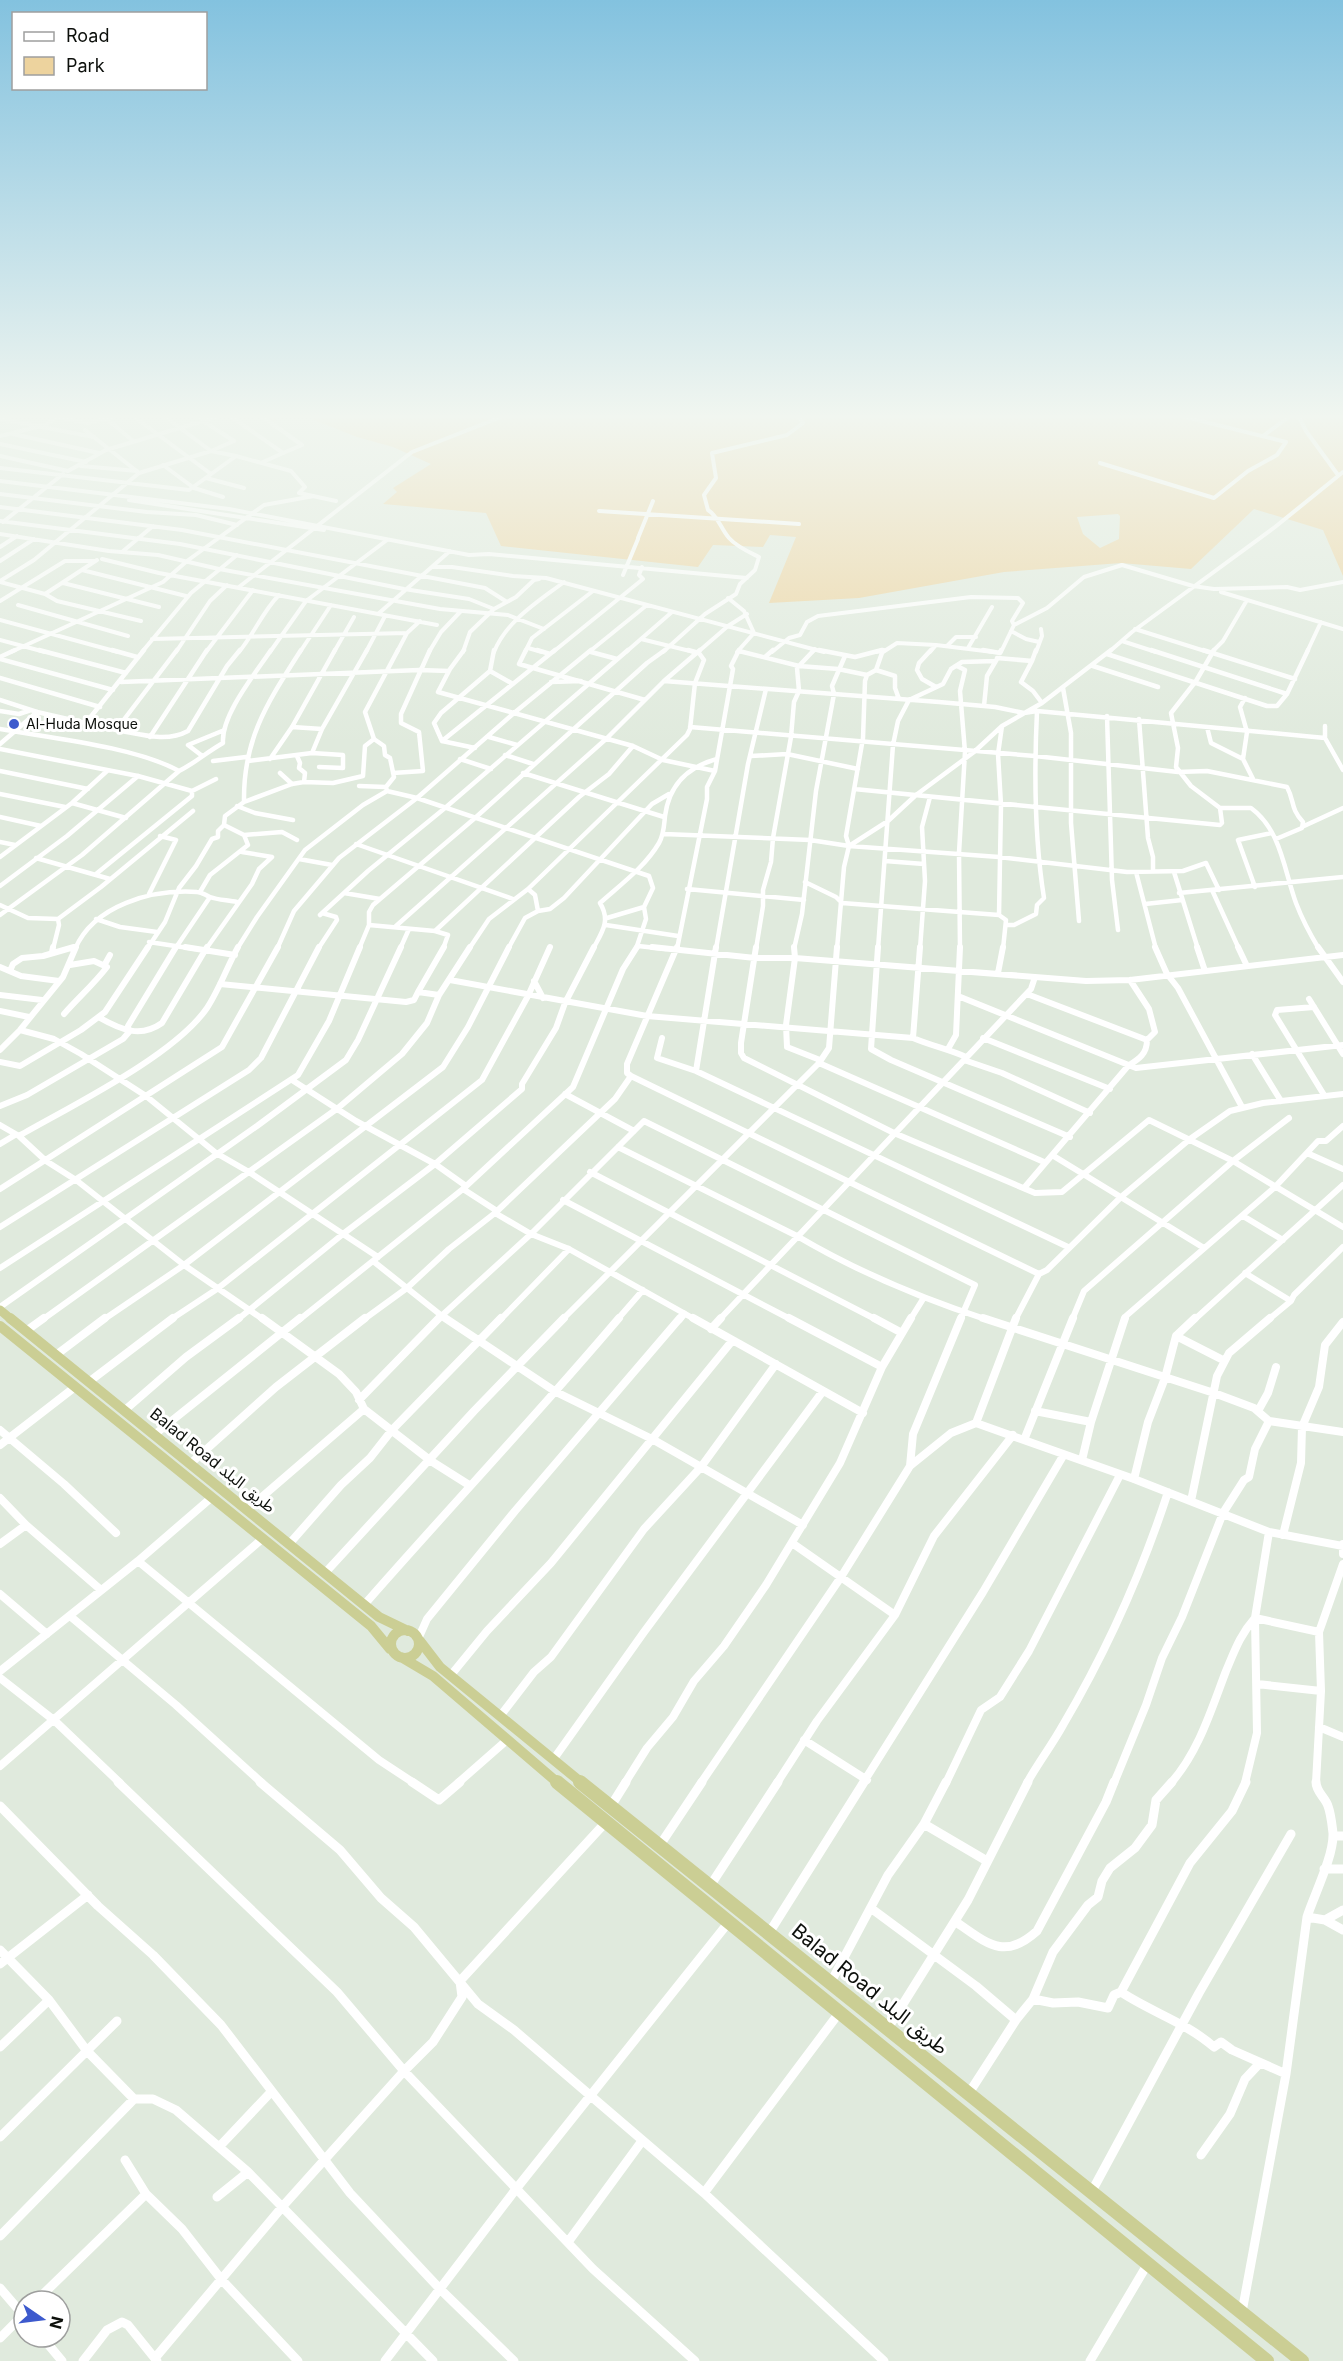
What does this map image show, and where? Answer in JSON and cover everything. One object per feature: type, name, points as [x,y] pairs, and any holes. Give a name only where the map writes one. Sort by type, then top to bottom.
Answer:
[{"type":"highway","name":"Balad Road طريق البلد","points":[[0,1309],[290,1543],[324,1574],[390,1624],[414,1635],[430,1656],[451,1675],[553,1760],[1302,2361]]},
{"type":"highway","name":"Balad Road طريق البلد","points":[[2,1329],[76,1386],[371,1626],[396,1653],[433,1676],[605,1823],[1267,2361]]},
{"type":"highway","points":[[395,1635],[414,1635],[415,1653],[396,1653],[392,1639],[395,1635]]},
{"type":"street","points":[[11,523],[137,540],[172,542],[469,599],[493,611],[544,628]]},
{"type":"street","points":[[0,581],[34,560],[79,523]]},
{"type":"street","points":[[129,523],[220,537],[489,589],[507,602]]},
{"type":"street","points":[[230,523],[237,525]]},
{"type":"street","points":[[279,523],[450,551],[747,578]]},
{"type":"street","points":[[309,523],[387,540]]},
{"type":"street","points":[[623,575],[644,523]]},
{"type":"street","points":[[0,1268],[292,1080],[310,1059],[369,925],[369,912],[380,899],[475,818],[647,663],[670,647],[681,634],[705,614],[736,594],[740,584],[755,570],[759,557],[733,542],[718,523]]},
{"type":"street","points":[[786,523],[800,524]]},
{"type":"street","points":[[849,846],[888,821],[916,795],[974,752],[1002,726],[1064,688],[1135,629],[1279,523]]},
{"type":"street","points":[[0,658],[152,587],[237,525]]},
{"type":"street","points":[[239,587],[285,549],[319,525]]},
{"type":"street","points":[[121,552],[153,526]]},
{"type":"street","points":[[0,534],[109,551],[158,555],[219,569],[392,601],[461,611],[493,611]]},
{"type":"street","points":[[0,547],[18,536]]},
{"type":"street","points":[[0,561],[34,538]]},
{"type":"street","points":[[0,915],[126,818],[179,771],[194,764],[201,755],[223,743],[222,731],[281,635],[306,601],[387,540]]},
{"type":"street","points":[[102,559],[109,551]]},
{"type":"street","points":[[378,614],[450,551]]},
{"type":"street","points":[[85,724],[121,681],[160,626],[186,596],[203,580],[237,555]]},
{"type":"street","points":[[0,601],[65,561],[102,559],[170,575],[437,625]]},
{"type":"street","points":[[45,594],[94,561]]},
{"type":"street","points":[[984,706],[987,676],[1014,625],[1047,608],[1084,577],[1122,565],[1193,586],[1228,590],[1287,587],[1300,590],[1343,582]]},
{"type":"street","points":[[432,567],[452,567],[513,576],[518,574],[546,578],[702,618],[784,643],[845,656],[880,652],[903,641],[966,647],[998,658]]},
{"type":"street","points":[[442,741],[622,599],[643,579],[639,575],[642,567]]},
{"type":"street","points":[[82,570],[186,596]]},
{"type":"street","points":[[546,578],[534,580],[530,586],[493,611],[470,632],[465,649],[449,671],[438,692],[633,746],[663,760],[715,771]]},
{"type":"street","points":[[0,581],[45,594],[57,601],[141,621]]},
{"type":"street","points":[[490,672],[490,660],[503,633],[564,582]]},
{"type":"street","points":[[63,583],[159,607]]},
{"type":"street","points":[[116,730],[192,629],[210,601],[227,585]]},
{"type":"street","points":[[1200,586],[1343,628]]},
{"type":"street","points":[[150,737],[171,700],[253,590]]},
{"type":"street","points":[[593,591],[532,638],[519,664],[561,674],[645,700]]},
{"type":"street","points":[[0,700],[85,724],[150,737],[177,737],[188,731],[221,677],[252,636],[271,603],[279,595]]},
{"type":"street","points":[[765,657],[792,636],[800,635],[807,622],[818,616],[971,597],[1022,600],[1023,603],[1012,621],[1014,625]]},
{"type":"street","points":[[728,598],[747,614],[754,633]]},
{"type":"street","points":[[1246,600],[1223,642],[1216,651],[1210,654],[1196,681],[1171,713],[1178,748],[1176,759],[1178,772],[1204,798],[1220,808],[1255,809],[1276,839],[1296,901],[1323,956],[1342,980]]},
{"type":"street","points":[[18,605],[128,636]]},
{"type":"street","points":[[244,802],[243,790],[247,759],[256,727],[311,634],[331,605]]},
{"type":"street","points":[[0,1189],[222,1047],[275,955],[294,911],[332,865],[417,798],[514,713],[647,605]]},
{"type":"street","points":[[959,664],[966,647],[976,637],[992,607]]},
{"type":"street","points":[[393,773],[420,772],[424,765],[420,750],[420,733],[417,729],[401,723],[401,719],[419,670],[440,633],[461,611]]},
{"type":"street","points":[[0,1227],[249,1070],[261,1058],[325,936],[336,920],[336,917],[321,914],[672,612]]},
{"type":"street","points":[[396,926],[555,782],[606,739],[664,681],[728,626],[747,614]]},
{"type":"street","points":[[312,753],[322,729],[355,674],[385,616]]},
{"type":"street","points":[[270,759],[284,735],[292,727],[354,618]]},
{"type":"street","points":[[0,620],[137,657]]},
{"type":"street","points":[[0,1144],[117,1079],[172,1044],[207,1008],[225,969],[274,891],[308,847],[387,789],[393,778],[390,758],[383,751],[384,746],[374,739],[365,712],[407,633],[420,621]]},
{"type":"street","points":[[1107,654],[1273,707],[1277,706],[1287,694],[1321,622]]},
{"type":"street","points":[[1041,629],[1042,636],[1021,682],[1033,691],[1042,703]]},
{"type":"street","points":[[1135,629],[1294,679]]},
{"type":"street","points":[[1011,631],[1026,639],[1039,642]]},
{"type":"street","points":[[152,639],[407,633]]},
{"type":"street","points":[[754,633],[730,666],[733,669],[723,731],[715,771],[707,787],[707,799],[698,834],[677,949],[627,1064],[627,1073],[1039,1274]]},
{"type":"street","points":[[947,646],[956,636],[976,637]]},
{"type":"street","points":[[26,1331],[338,1108],[406,1050],[427,1023],[439,995],[489,919],[513,898],[528,889],[687,735],[695,683],[704,660],[699,653],[641,639]]},
{"type":"street","points":[[0,640],[126,673]]},
{"type":"street","points":[[1122,641],[1287,694]]},
{"type":"street","points":[[936,645],[919,663],[917,670],[922,679],[936,687]]},
{"type":"street","points":[[528,648],[550,654]]},
{"type":"street","points":[[876,670],[880,654],[885,648]]},
{"type":"street","points":[[814,649],[799,666],[797,674],[799,691],[794,702],[791,737],[772,838],[771,862],[763,895],[741,1043],[741,1053],[744,1058],[894,1133],[1035,1193],[1062,1192],[1149,1120],[1233,1161],[1343,1227]]},
{"type":"street","points":[[739,651],[799,666],[838,669],[867,675],[876,670],[895,676],[895,688],[899,699]]},
{"type":"street","points":[[591,652],[617,659]]},
{"type":"street","points":[[845,656],[832,686],[834,694],[824,738],[804,900],[793,952],[795,958],[786,1025],[788,1047],[1044,1162]]},
{"type":"street","points":[[0,658],[113,690]]},
{"type":"street","points":[[1032,661],[998,658],[959,664],[947,673],[943,684],[909,700],[898,721],[893,745],[871,1049],[873,1052],[942,1083],[1070,1137]]},
{"type":"street","points":[[948,1049],[956,1035],[960,972],[959,853],[965,752],[963,705],[960,691],[965,673],[959,664]]},
{"type":"street","points":[[1093,666],[1158,687]]},
{"type":"street","points":[[121,681],[285,677],[419,670],[449,671]]},
{"type":"street","points":[[490,672],[513,684]]},
{"type":"street","points":[[442,741],[434,723],[441,713],[490,672]]},
{"type":"street","points":[[324,1574],[609,1272],[748,1134],[829,1048],[844,867],[849,846],[846,836],[862,743],[867,675]]},
{"type":"street","points":[[0,678],[100,707]]},
{"type":"street","points":[[551,682],[582,681]]},
{"type":"street","points":[[664,681],[984,706],[1024,713],[1037,711],[1139,718],[1247,732],[1325,738]]},
{"type":"street","points":[[1064,688],[1069,714],[1072,760],[1071,811],[1080,921]]},
{"type":"street","points":[[696,1071],[702,1020],[751,756],[753,733],[766,689]]},
{"type":"street","points":[[1245,698],[1240,707],[1247,732],[1244,759],[1252,779]]},
{"type":"street","points":[[0,711],[20,714],[34,711]]},
{"type":"street","points":[[0,744],[34,711]]},
{"type":"street","points":[[1007,925],[1036,914],[1037,905],[1044,898],[1037,863],[1035,756],[1037,711]]},
{"type":"street","points":[[1107,716],[1112,880],[1118,930]]},
{"type":"street","points":[[1139,718],[1148,838],[1153,857],[1153,870]]},
{"type":"street","points":[[999,915],[1002,805],[998,754],[1002,726]]},
{"type":"street","points":[[1325,726],[1325,738],[1343,770]]},
{"type":"street","points":[[292,727],[322,729]]},
{"type":"street","points":[[690,727],[965,752],[1035,756],[1178,772],[1207,771],[1287,787],[1291,794],[1293,811],[1304,822],[1304,826]]},
{"type":"street","points":[[1207,727],[1211,743],[1221,750],[1244,759]]},
{"type":"street","points":[[0,729],[142,757],[179,771]]},
{"type":"street","points":[[201,755],[188,745],[222,731]]},
{"type":"street","points":[[489,736],[517,745]]},
{"type":"street","points":[[0,1062],[20,1066],[100,1018],[171,911],[177,892],[209,842],[218,837],[218,831],[224,825],[225,816],[244,802],[292,784],[333,783],[362,777],[365,770],[365,746],[374,739]]},
{"type":"street","points":[[442,741],[475,748]]},
{"type":"street","points":[[435,931],[585,792],[609,774],[633,746]]},
{"type":"street","points":[[0,748],[138,776],[192,791],[216,779]]},
{"type":"street","points":[[213,761],[270,759],[312,753],[343,755],[343,768],[319,767]]},
{"type":"street","points":[[751,756],[787,753],[858,769]]},
{"type":"street","points":[[505,755],[533,764]]},
{"type":"street","points":[[297,756],[300,763],[299,768],[305,773],[304,782]]},
{"type":"street","points":[[460,759],[491,769]]},
{"type":"street","points":[[125,1410],[186,1357],[249,1311],[343,1234],[435,1164],[522,1089],[522,1084],[555,1028],[606,925],[608,918],[600,903],[650,854],[664,834],[664,817],[669,794],[678,779],[704,761],[717,759]]},
{"type":"street","points":[[0,771],[88,789]]},
{"type":"street","points":[[0,857],[72,803],[107,771]]},
{"type":"street","points":[[280,773],[292,784]]},
{"type":"street","points":[[523,773],[664,817]]},
{"type":"street","points":[[0,886],[99,811],[138,776]]},
{"type":"street","points":[[154,1435],[464,1188],[573,1087],[623,969],[638,946],[646,919],[644,907],[653,888],[652,878],[417,798],[387,789],[359,786]]},
{"type":"street","points":[[854,789],[1220,825],[1222,823],[1220,808]]},
{"type":"street","points":[[96,874],[192,796],[192,791]]},
{"type":"street","points":[[0,794],[66,807]]},
{"type":"street","points":[[57,1355],[123,1305],[184,1265],[435,1073],[449,1060],[468,1027],[486,987],[525,918],[538,911],[550,909],[564,897],[657,800],[669,794]]},
{"type":"street","points":[[913,1038],[920,969],[921,908],[925,881],[922,827],[930,797]]},
{"type":"street","points":[[72,803],[126,818]]},
{"type":"street","points":[[237,806],[255,813],[293,820]]},
{"type":"street","points":[[1276,839],[1304,826],[1316,824],[1330,810],[1343,808]]},
{"type":"street","points":[[0,905],[24,917],[58,919],[193,811]]},
{"type":"street","points":[[0,817],[41,826]]},
{"type":"street","points":[[224,825],[244,835],[282,832],[297,840]]},
{"type":"street","points":[[1255,888],[1242,855],[1239,840],[1272,833]]},
{"type":"street","points":[[664,834],[810,840],[849,846],[959,853],[1136,872],[1153,870],[1174,872],[1206,863],[1219,890]]},
{"type":"street","points":[[200,892],[210,875],[248,845],[244,835]]},
{"type":"street","points":[[149,894],[176,840],[160,836]]},
{"type":"street","points":[[0,842],[15,845]]},
{"type":"street","points":[[356,844],[513,898]]},
{"type":"street","points":[[100,1018],[129,1032],[152,1031],[162,1023],[204,951],[252,884],[260,869],[272,857],[242,852]]},
{"type":"street","points":[[36,858],[110,879]]},
{"type":"street","points":[[299,859],[332,865]]},
{"type":"street","points":[[885,861],[924,864]]},
{"type":"street","points":[[1136,872],[1150,930],[1167,975],[1177,986],[1214,1059],[1242,1107]]},
{"type":"street","points":[[1174,872],[1205,971]]},
{"type":"street","points":[[1179,893],[1255,888],[1343,877]]},
{"type":"street","points":[[805,882],[836,897],[842,903],[883,904],[999,915],[1006,920],[1007,925],[998,973]]},
{"type":"street","points":[[528,889],[538,900],[538,911]]},
{"type":"street","points":[[687,889],[804,900]]},
{"type":"street","points":[[1212,890],[1247,966]]},
{"type":"street","points":[[0,1050],[20,1030],[59,981],[70,965],[82,933],[96,919],[149,894],[200,892],[210,897],[237,902]]},
{"type":"street","points":[[344,893],[380,899]]},
{"type":"street","points":[[129,1032],[128,1026],[176,946],[210,897]]},
{"type":"street","points":[[1145,904],[1182,900]]},
{"type":"street","points":[[608,918],[615,914],[632,913],[644,907]]},
{"type":"street","points":[[52,952],[59,925],[58,919]]},
{"type":"street","points":[[96,919],[120,927],[157,932]]},
{"type":"street","points":[[220,984],[411,1002],[438,954],[447,944],[448,935],[396,926],[369,925]]},
{"type":"street","points":[[606,925],[678,936]]},
{"type":"street","points":[[0,1309],[308,1089],[351,1053],[409,929]]},
{"type":"street","points":[[149,942],[235,955]]},
{"type":"street","points":[[638,946],[755,958],[795,958],[1086,981],[1130,980],[1343,955]]},
{"type":"street","points":[[10,971],[18,960],[72,950],[75,947]]},
{"type":"street","points":[[90,1382],[158,1328],[217,1289],[402,1145],[434,1115],[482,1080],[528,996],[550,947]]},
{"type":"street","points":[[64,1014],[100,978],[107,967],[105,964],[110,955]]},
{"type":"street","points":[[70,965],[87,960],[105,964]]},
{"type":"street","points":[[0,967],[21,976],[59,981]]},
{"type":"street","points":[[711,1329],[1031,989],[1035,976]]},
{"type":"street","points":[[450,980],[647,1016],[786,1025],[913,1038],[940,1050],[948,1049],[965,1059],[1002,1073],[1090,1113]]},
{"type":"street","points":[[1024,1188],[1044,1162],[1070,1137],[1128,1066],[1142,1057],[1147,1049],[1147,1040],[1155,1032],[1149,1009],[1130,980]]},
{"type":"street","points":[[534,981],[543,998]]},
{"type":"street","points":[[418,992],[439,995]]},
{"type":"street","points":[[1026,994],[1147,1040]]},
{"type":"street","points":[[0,995],[42,1000]]},
{"type":"street","points":[[958,996],[1128,1066],[1142,1068],[1341,1045]]},
{"type":"street","points":[[1309,999],[1341,1045],[1343,1054]]},
{"type":"street","points":[[1314,1007],[1275,1011],[1286,1035],[1324,1095]]},
{"type":"street","points":[[0,1011],[29,1017]]},
{"type":"street","points":[[20,1030],[36,1032],[61,1041],[146,1096],[216,1153],[343,1234],[376,1259],[441,1316],[517,1368],[556,1392],[652,1439],[803,1525]]},
{"type":"street","points":[[0,1106],[27,1095],[123,1039],[129,1032]]},
{"type":"street","points":[[662,1038],[657,1058],[696,1071],[772,1109],[1068,1247]]},
{"type":"street","points":[[983,1038],[1110,1089]]},
{"type":"street","points":[[1252,1054],[1281,1101]]},
{"type":"street","points":[[190,1464],[315,1355],[408,1288],[449,1249],[496,1212],[615,1099],[631,1076]]},
{"type":"street","points":[[292,1080],[356,1121],[435,1164],[496,1212],[531,1234],[569,1249],[864,1413]]},
{"type":"street","points":[[566,1094],[634,1131]]},
{"type":"street","points":[[976,1423],[1012,1326],[1039,1274],[1047,1270],[1121,1197],[1190,1139],[1230,1111],[1281,1101],[1343,1094]]},
{"type":"street","points":[[1024,1440],[1084,1292],[1162,1221],[1233,1161],[1289,1118]]},
{"type":"street","points":[[359,1400],[441,1316],[531,1234],[590,1172],[644,1121],[648,1121],[722,1160],[973,1283],[975,1287],[913,1434],[910,1466]]},
{"type":"street","points":[[0,1125],[17,1136],[46,1161],[76,1180],[152,1242],[315,1355],[339,1374],[356,1392],[364,1409],[431,1461],[469,1485]]},
{"type":"street","points":[[1082,1460],[1091,1422],[1126,1316],[1275,1187],[1318,1141],[1323,1143],[1343,1126]]},
{"type":"street","points":[[618,1147],[797,1236],[824,1252],[923,1299],[1214,1392],[1258,1411],[1269,1420],[1343,1432]]},
{"type":"street","points":[[1307,1153],[1343,1168]]},
{"type":"street","points":[[1052,1155],[1204,1248]]},
{"type":"street","points":[[590,1172],[770,1267],[902,1333]]},
{"type":"street","points":[[1134,1479],[1148,1422],[1165,1378],[1176,1336],[1343,1185]]},
{"type":"street","points":[[563,1200],[882,1367]]},
{"type":"street","points":[[1243,1216],[1283,1240]]},
{"type":"street","points":[[1191,1501],[1214,1392],[1224,1360],[1291,1301],[1294,1294],[1343,1247]]},
{"type":"street","points":[[290,1543],[341,1485],[370,1458],[392,1430],[569,1249]]},
{"type":"street","points":[[1245,1273],[1291,1301]]},
{"type":"street","points":[[364,1605],[469,1485],[556,1392],[643,1290]]},
{"type":"street","points":[[611,1806],[647,1748],[673,1717],[694,1681],[744,1618],[792,1543],[840,1463],[864,1413],[882,1367],[923,1299]]},
{"type":"street","points":[[414,1635],[515,1511],[684,1314]]},
{"type":"street","points":[[1283,1535],[1301,1463],[1302,1427],[1319,1387],[1325,1345],[1343,1322]]},
{"type":"street","points":[[1176,1336],[1224,1360]]},
{"type":"street","points":[[451,1675],[487,1631],[551,1563],[732,1341]]},
{"type":"street","points":[[501,1715],[534,1672],[551,1657],[644,1529],[701,1467],[776,1364]]},
{"type":"street","points":[[1258,1411],[1268,1393],[1275,1366]]},
{"type":"street","points":[[0,1445],[76,1386]]},
{"type":"street","points":[[553,1760],[823,1391]]},
{"type":"street","points":[[248,1509],[364,1409]]},
{"type":"street","points":[[1035,1411],[1091,1422]]},
{"type":"street","points":[[956,1922],[984,1941],[1003,1948],[1022,1945],[1037,1931],[1106,1802],[1146,1705],[1162,1658],[1182,1617],[1223,1513],[1244,1480],[1249,1477],[1255,1449],[1269,1420]]},
{"type":"street","points":[[660,1845],[753,1704],[842,1577],[910,1466],[951,1433],[976,1423],[1013,1435],[1063,1456],[1082,1460],[1134,1479],[1269,1532],[1343,1545],[1343,1554]]},
{"type":"street","points":[[0,1430],[116,1533]]},
{"type":"street","points":[[710,1886],[804,1740],[895,1615],[934,1536],[1013,1435]]},
{"type":"street","points":[[769,1933],[983,1592],[1063,1456]]},
{"type":"street","points":[[830,1982],[872,1909],[888,1875],[924,1824],[981,1710],[1000,1697],[1029,1651],[1120,1475]]},
{"type":"street","points":[[888,2028],[956,1922],[1037,1764],[1063,1726],[1109,1636],[1152,1542],[1167,1492]]},
{"type":"street","points":[[0,1498],[26,1525],[101,1590]]},
{"type":"street","points":[[0,1671],[138,1561],[211,1498]]},
{"type":"street","points":[[0,1544],[26,1525]]},
{"type":"street","points":[[1033,1999],[1053,2003],[1078,2002],[1108,2008],[1114,1995],[1121,1992],[1190,1863],[1216,1834],[1242,1793],[1253,1760],[1257,1733],[1255,1618],[1269,1532]]},
{"type":"street","points":[[0,1766],[55,1721],[262,1539]]},
{"type":"street","points":[[792,1543],[895,1615]]},
{"type":"street","points":[[138,1561],[380,1760],[439,1800],[507,1740]]},
{"type":"street","points":[[1242,2313],[1286,2074],[1307,1917],[1313,1898],[1323,1880],[1333,1836],[1328,1805],[1316,1787],[1321,1691],[1319,1632],[1343,1564]]},
{"type":"street","points":[[0,1594],[47,1634]]},
{"type":"street","points":[[70,1616],[176,1705],[281,1801],[340,1850],[381,1898],[414,1927],[478,2004],[514,2030],[704,2193],[884,2361]]},
{"type":"street","points":[[1255,1618],[1319,1632]]},
{"type":"street","points":[[969,2093],[1016,2020],[1033,1999],[1053,1952],[1088,1905],[1098,1897],[1102,1881],[1110,1868],[1135,1848],[1152,1825],[1156,1800],[1184,1768],[1200,1737],[1242,1632],[1255,1618]]},
{"type":"street","points":[[0,1678],[55,1721],[337,1992],[404,2071],[516,2189],[620,2295],[695,2361]]},
{"type":"street","points":[[1257,1684],[1321,1691]]},
{"type":"street","points":[[1320,1727],[1343,1737]]},
{"type":"street","points":[[804,1740],[867,1780]]},
{"type":"street","points":[[0,1806],[88,1895],[153,1955],[221,2025],[350,2193],[440,2289],[514,2361]]},
{"type":"street","points":[[82,2361],[107,2330],[122,2322],[128,2325],[156,2360],[283,2206],[404,2071],[433,2042],[462,1997],[460,1981],[605,1823]]},
{"type":"street","points":[[924,1824],[987,1862]]},
{"type":"street","points":[[1092,2192],[1271,1866],[1291,1834]]},
{"type":"street","points":[[1333,1836],[1343,1836]]},
{"type":"street","points":[[1324,1869],[1343,1869]]},
{"type":"street","points":[[88,1895],[2,1957],[49,2000],[87,2051],[134,2099],[153,2099],[176,2110],[248,2172],[433,2361]]},
{"type":"street","points":[[872,1909],[976,1986],[1016,2020]]},
{"type":"street","points":[[1325,1920],[1343,1910]]},
{"type":"street","points":[[1307,1917],[1325,1920],[1343,1930]]},
{"type":"street","points":[[385,2361],[516,2189],[728,1923]]},
{"type":"street","points":[[1121,1992],[1143,2007],[1200,2034],[1214,2047],[1221,2042],[1232,2050],[1286,2074]]},
{"type":"street","points":[[0,2047],[49,2000]]},
{"type":"street","points":[[704,2193],[839,2013]]},
{"type":"street","points":[[0,2137],[117,2021]]},
{"type":"street","points":[[1201,2156],[1230,2114],[1245,2079],[1260,2062]]},
{"type":"street","points":[[219,2147],[271,2092]]},
{"type":"street","points":[[0,2236],[134,2099]]},
{"type":"street","points":[[568,2242],[642,2141]]},
{"type":"street","points":[[125,2160],[146,2194],[182,2229],[221,2279],[298,2361]]},
{"type":"street","points":[[217,2197],[248,2172]]},
{"type":"street","points":[[48,2289],[146,2194]]},
{"type":"street","points":[[1090,2361],[1148,2264]]},
{"type":"street","points":[[0,2288],[12,2302]]},
{"type":"street","points":[[0,2338],[12,2326]]},
{"type":"street","points":[[52,2349],[63,2361]]},
{"type":"green space","points":[[491,523],[1079,523],[1083,534],[1100,548],[1119,539],[1120,523],[1239,523],[1191,569],[1121,563],[1004,572],[859,598],[769,603],[796,537],[770,535],[763,547],[713,545],[698,567],[501,546]]},
{"type":"green space","points":[[1301,523],[1343,523],[1343,576],[1323,530]]},
{"type":"place","name":"Al-Huda Mosque","points":[[14,724]]}]
